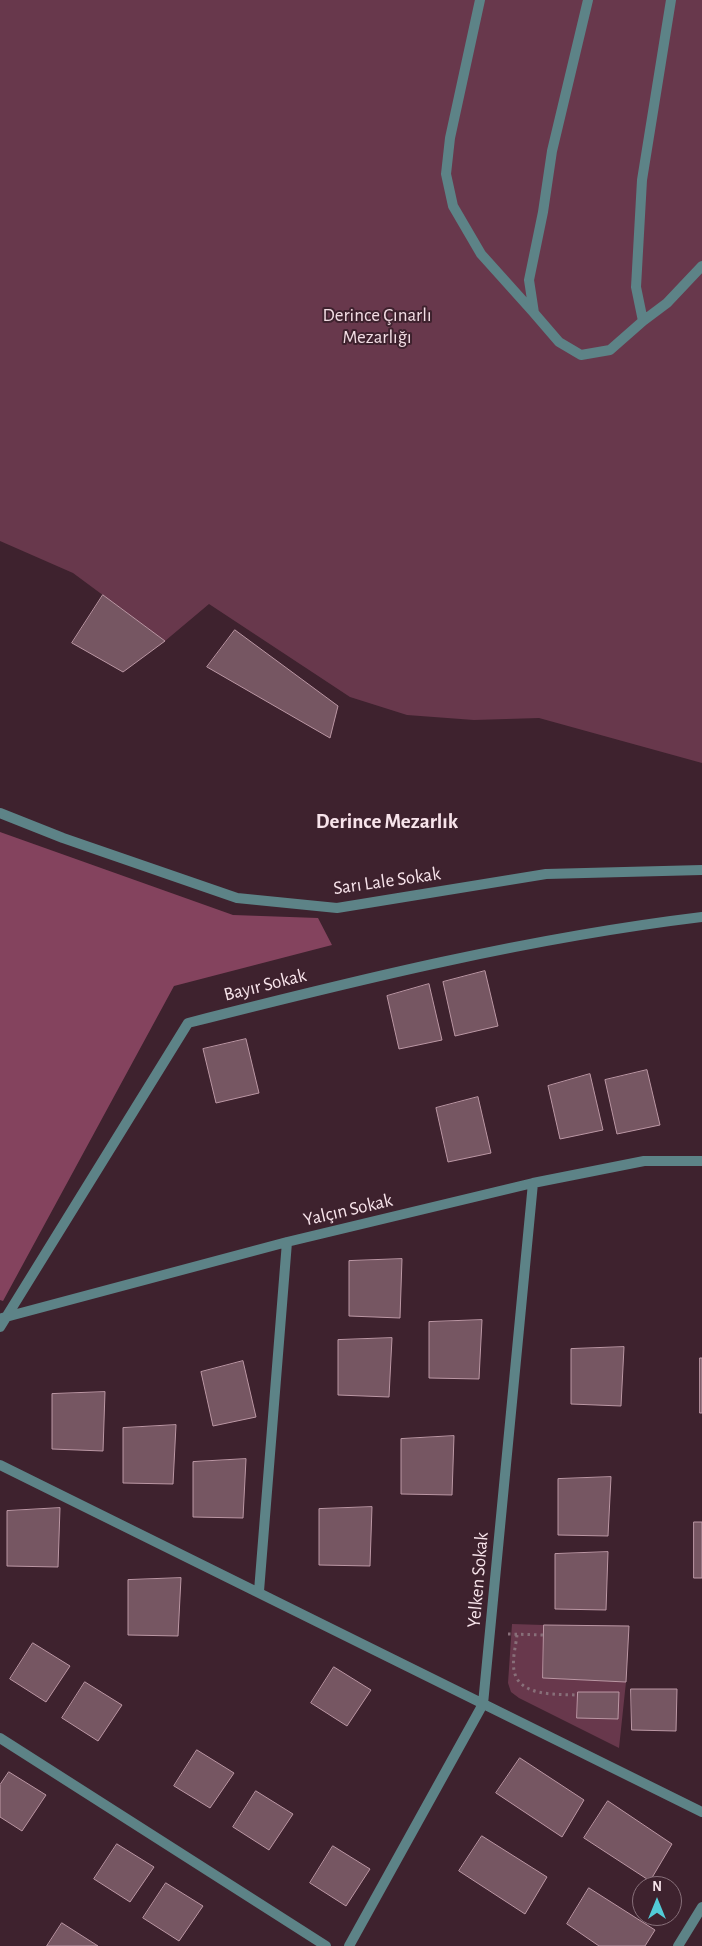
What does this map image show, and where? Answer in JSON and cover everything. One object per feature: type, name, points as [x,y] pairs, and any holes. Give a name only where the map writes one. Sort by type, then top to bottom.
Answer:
[{"type":"street","points":[[480,0],[450,138],[446,174],[452,206],[481,254],[560,342],[581,355],[610,350],[643,321],[667,304],[702,266]]},
{"type":"street","points":[[534,313],[529,280],[552,151],[588,0]]},
{"type":"street","points":[[643,321],[636,287],[642,180],[671,0]]},
{"type":"street","name":"Sarı Lale Sokak","points":[[0,813],[63,838],[236,898],[337,908],[546,874],[702,870]]},
{"type":"street","name":"Bayır Sokak","points":[[0,1328],[2,1317],[188,1023],[363,978],[611,928],[702,918]]},
{"type":"street","name":"Yalçın Sokak","points":[[2,1317],[287,1242],[533,1183],[644,1161],[702,1162]]},
{"type":"street","name":"Yelken Sokak","points":[[349,1946],[483,1704],[533,1183]]},
{"type":"street","points":[[259,1591],[287,1242]]},
{"type":"street","points":[[0,1465],[259,1591],[702,1812]]},
{"type":"street","points":[[0,1738],[326,1946]]},
{"type":"street","points":[[678,1946],[702,1907]]},
{"type":"path","points":[[490,1633],[544,1634]]},
{"type":"path","points":[[517,1634],[514,1668],[516,1678],[533,1692],[577,1695]]},
{"type":"green space","name":"Derince Çınarlı Mezarlığı","points":[[0,0],[702,0],[702,763],[539,718],[474,720],[407,715],[350,697],[209,604],[165,641],[73,573],[0,541]]},
{"type":"green space","points":[[512,1624],[544,1625],[543,1678],[626,1682],[619,1748],[519,1698],[511,1692],[508,1683]]},
{"type":"shaded area","points":[[0,832],[233,915],[318,918],[332,945],[174,986],[3,1301],[0,1300]]},
{"type":"building","points":[[103,595],[165,641],[123,672],[72,643]]},
{"type":"building","points":[[235,630],[338,706],[330,738],[207,667]]},
{"type":"building","points":[[485,971],[498,1026],[455,1036],[443,982]]},
{"type":"building","points":[[429,984],[442,1040],[399,1049],[387,996]]},
{"type":"building","points":[[246,1039],[259,1093],[216,1103],[203,1049]]},
{"type":"building","points":[[647,1070],[660,1125],[617,1134],[605,1080]]},
{"type":"building","points":[[590,1074],[603,1130],[560,1139],[548,1086]]},
{"type":"building","points":[[478,1097],[491,1153],[448,1162],[436,1108]]},
{"type":"building","points":[[402,1259],[400,1318],[349,1316],[349,1261]]},
{"type":"building","points":[[482,1320],[479,1379],[429,1378],[429,1322]]},
{"type":"building","points":[[392,1338],[389,1397],[338,1395],[338,1340]]},
{"type":"building","points":[[624,1347],[621,1406],[571,1404],[571,1349]]},
{"type":"building","points":[[700,1358],[702,1358],[702,1413],[700,1413]]},
{"type":"building","points":[[243,1361],[256,1417],[213,1426],[201,1372]]},
{"type":"building","points":[[105,1392],[103,1451],[52,1449],[52,1394]]},
{"type":"building","points":[[176,1425],[173,1484],[123,1483],[123,1428]]},
{"type":"building","points":[[454,1436],[452,1495],[401,1494],[401,1439]]},
{"type":"building","points":[[246,1459],[243,1518],[193,1517],[193,1462]]},
{"type":"building","points":[[611,1477],[608,1536],[558,1535],[558,1479]]},
{"type":"building","points":[[372,1507],[370,1566],[319,1565],[319,1509]]},
{"type":"building","points":[[60,1508],[58,1567],[7,1566],[7,1511]]},
{"type":"building","points":[[694,1522],[702,1522],[702,1578],[694,1578]]},
{"type":"building","points":[[608,1552],[606,1610],[555,1609],[555,1554]]},
{"type":"building","points":[[181,1578],[178,1636],[128,1635],[128,1580]]},
{"type":"building","points":[[544,1625],[629,1626],[626,1682],[543,1678]]},
{"type":"building","points":[[33,1643],[70,1666],[46,1702],[10,1679]]},
{"type":"building","points":[[334,1667],[371,1690],[347,1726],[311,1703]]},
{"type":"building","points":[[85,1682],[122,1705],[98,1741],[62,1718]]},
{"type":"building","points":[[631,1689],[677,1689],[676,1731],[632,1730]]},
{"type":"building","points":[[578,1692],[619,1692],[618,1719],[577,1718]]},
{"type":"building","points":[[197,1750],[234,1773],[210,1808],[174,1786]]},
{"type":"building","points":[[520,1758],[584,1800],[562,1837],[496,1793]]},
{"type":"building","points":[[9,1772],[46,1795],[22,1831],[0,1817],[0,1785]]},
{"type":"building","points":[[256,1791],[293,1814],[269,1850],[233,1827]]},
{"type":"building","points":[[608,1801],[672,1844],[653,1876],[642,1876],[584,1838]]},
{"type":"building","points":[[482,1836],[547,1877],[525,1914],[459,1871]]},
{"type":"building","points":[[117,1844],[154,1867],[130,1902],[94,1879]]},
{"type":"building","points":[[333,1846],[370,1869],[346,1906],[310,1883]]},
{"type":"building","points":[[166,1883],[203,1906],[179,1941],[143,1918]]},
{"type":"building","points":[[589,1888],[632,1915],[632,1926],[649,1926],[655,1930],[645,1946],[599,1946],[567,1924]]},
{"type":"building","points":[[62,1923],[98,1946],[47,1946]]},
{"type":"district","name":"Derince Mezarlık","points":[[387,822]]}]
